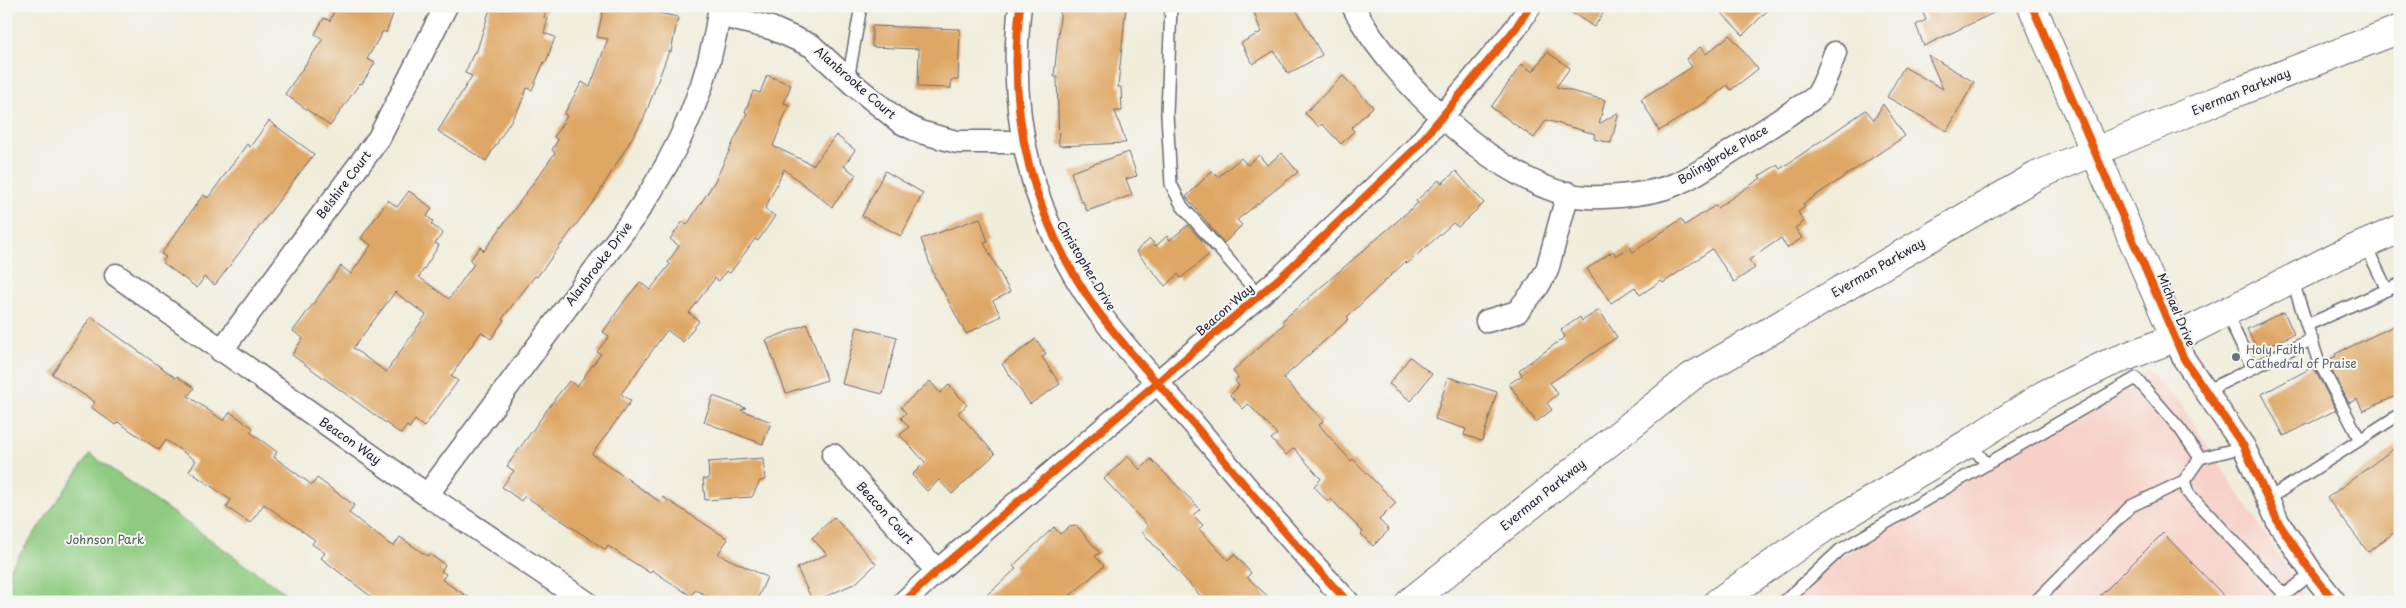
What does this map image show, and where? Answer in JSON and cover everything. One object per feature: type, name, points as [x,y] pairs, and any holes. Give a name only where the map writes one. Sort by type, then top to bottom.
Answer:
[{"type":"main road","name":"Michael Drive","points":[[2032,6],[2175,338]]},
{"type":"main road","name":"Everman Parkway","points":[[1410,602],[1690,377],[2036,176],[2230,95],[2400,29]]},
{"type":"main road","points":[[1718,602],[1824,528],[1969,443],[2045,394],[2107,364],[2175,338],[2292,279],[2400,229]]},
{"type":"street","name":"Belshire Court","points":[[221,351],[379,138],[446,6]]},
{"type":"street","name":"Christopher Drive","points":[[1020,6],[1017,29],[1017,105],[1023,142],[1038,203],[1054,238],[1097,310],[1306,558],[1348,602]]},
{"type":"street","name":"Bolingbroke Place","points":[[1353,6],[1363,26],[1418,94],[1442,117],[1496,160],[1521,176],[1556,191],[1585,197],[1622,196],[1676,185],[1758,135],[1816,96],[1836,54]]},
{"type":"street","name":"Beacon Way","points":[[904,602],[937,571],[1260,295],[1414,150],[1515,29],[1530,6]]},
{"type":"street","name":"Alanbrooke Court","points":[[720,11],[771,28],[812,46],[848,80],[900,122],[920,132],[957,142],[1023,142]]},
{"type":"street","name":"Alanbrooke Drive","points":[[427,495],[658,183],[689,120],[702,88],[720,11]]},
{"type":"street","points":[[1487,321],[1517,312],[1538,286],[1547,270],[1568,193]]},
{"type":"street","name":"Beacon Way","points":[[116,276],[427,495],[586,602]]},
{"type":"street","name":"Michael Drive","points":[[2175,338],[2184,358],[2244,447],[2278,522],[2312,574],[2335,602]]},
{"type":"street","name":"Beacon Court","points":[[833,455],[937,571]]},
{"type":"lane","points":[[848,80],[861,6]]},
{"type":"lane","points":[[1171,6],[1167,114],[1171,184],[1182,206],[1260,295]]},
{"type":"lane","points":[[2365,244],[2387,290]]},
{"type":"lane","points":[[2292,279],[2318,360],[2360,440]]},
{"type":"lane","points":[[2307,325],[2400,284]]},
{"type":"lane","points":[[2226,312],[2252,368]]},
{"type":"lane","points":[[2206,391],[2312,339]]},
{"type":"lane","points":[[1784,602],[1840,550],[2136,378],[2180,429],[2200,458]]},
{"type":"lane","points":[[2268,499],[2400,414]]},
{"type":"lane","points":[[1969,443],[1987,464]]},
{"type":"lane","points":[[2035,602],[2131,506],[2184,481],[2200,458],[2244,447]]},
{"type":"lane","points":[[2184,481],[2188,493],[2282,598],[2312,574]]},
{"type":"shaded area","points":[[2146,370],[2180,403],[2309,602],[1769,602]]},
{"type":"green space","name":"Johnson Park","points":[[90,454],[298,602],[6,602],[6,574]]},
{"type":"building","points":[[336,6],[396,6],[386,33],[383,31],[367,59],[375,63],[362,84],[360,83],[330,126],[285,94],[323,39],[315,34],[324,18],[330,21]]},
{"type":"building","points":[[491,6],[547,6],[544,18],[548,19],[544,33],[555,37],[546,62],[544,62],[532,90],[527,88],[520,106],[486,161],[438,131],[472,76],[465,73],[474,52],[476,53]]},
{"type":"building","points":[[604,6],[624,6],[678,17],[671,52],[669,51],[644,118],[596,198],[537,277],[535,276],[502,319],[504,320],[491,339],[481,332],[451,376],[458,381],[424,427],[415,420],[401,434],[292,355],[303,338],[293,331],[341,266],[351,274],[371,245],[361,238],[388,200],[397,207],[409,191],[432,208],[427,216],[433,221],[431,224],[443,233],[435,243],[439,245],[419,277],[449,299],[474,264],[470,260],[480,247],[484,251],[555,153],[552,150],[558,140],[554,137],[567,116],[564,114],[582,82],[590,87],[608,39],[597,37]],"holes":[[[395,292],[426,315],[386,372],[353,348]]]},
{"type":"building","points":[[1061,6],[1126,6],[1118,87],[1121,87],[1122,111],[1115,111],[1126,143],[1059,146],[1057,77],[1054,77]]},
{"type":"building","points":[[1252,6],[1294,6],[1322,55],[1288,74],[1274,51],[1253,64],[1241,43],[1261,32]]},
{"type":"building","points":[[1562,6],[1608,6],[1594,27]]},
{"type":"building","points":[[1715,6],[1772,6],[1743,35]]},
{"type":"building","points":[[1920,6],[2008,6],[1924,46],[1916,25],[1926,20]]},
{"type":"building","points":[[872,26],[960,29],[958,80],[951,80],[951,88],[918,87],[919,49],[872,47]]},
{"type":"building","points":[[1730,35],[1758,69],[1731,90],[1727,85],[1707,101],[1659,131],[1641,99],[1692,67],[1686,59],[1700,47],[1706,54]]},
{"type":"building","points":[[1547,52],[1570,68],[1556,87],[1605,100],[1599,124],[1619,112],[1611,143],[1594,139],[1595,134],[1546,120],[1534,138],[1491,107],[1522,64],[1533,72]]},
{"type":"building","points":[[1928,55],[1974,82],[1947,131],[1887,97],[1904,67],[1943,89]]},
{"type":"building","points":[[767,75],[791,85],[784,103],[789,105],[773,146],[813,165],[836,135],[855,150],[844,166],[856,175],[832,207],[784,169],[765,209],[775,216],[758,241],[755,239],[730,273],[726,271],[719,281],[715,278],[689,313],[699,321],[683,342],[667,330],[621,394],[631,401],[592,454],[660,502],[663,497],[728,539],[718,554],[767,577],[756,602],[721,602],[695,590],[691,596],[652,570],[650,573],[608,546],[606,550],[525,496],[521,501],[502,487],[514,471],[507,466],[557,396],[569,381],[577,386],[601,354],[597,352],[609,336],[603,332],[626,299],[640,282],[650,290],[670,264],[668,262],[679,246],[670,239],[683,221],[687,225],[715,181],[747,113],[745,112],[752,94],[754,91],[760,93]]},
{"type":"building","points":[[1343,76],[1373,107],[1351,128],[1354,131],[1341,144],[1322,124],[1319,127],[1305,113]]},
{"type":"building","points":[[1883,104],[1905,136],[1803,204],[1805,207],[1798,212],[1804,222],[1795,228],[1802,238],[1787,248],[1781,238],[1749,260],[1755,268],[1734,282],[1712,249],[1663,283],[1661,281],[1640,295],[1635,287],[1611,303],[1587,269],[1613,251],[1616,256],[1630,247],[1633,252],[1681,219],[1685,225],[1716,205],[1717,208],[1761,178],[1759,176],[1777,165],[1780,169],[1866,110],[1874,120]]},
{"type":"building","points":[[269,121],[314,154],[215,285],[204,277],[197,288],[162,262],[166,257],[161,254],[203,195],[208,198],[247,144],[250,147]]},
{"type":"building","points":[[1129,152],[1137,176],[1126,179],[1132,195],[1087,211],[1083,201],[1081,202],[1071,172]]},
{"type":"building","points":[[1282,153],[1298,172],[1237,220],[1242,225],[1224,243],[1186,197],[1212,171],[1218,177],[1241,158],[1247,165],[1259,155],[1267,165]]},
{"type":"building","points":[[885,171],[923,193],[901,236],[862,216]]},
{"type":"building","points":[[1456,171],[1484,203],[1458,227],[1453,223],[1407,264],[1405,262],[1347,317],[1349,319],[1283,378],[1323,421],[1319,425],[1351,461],[1353,459],[1396,503],[1379,520],[1389,530],[1373,546],[1361,534],[1363,532],[1331,499],[1328,502],[1314,486],[1321,479],[1294,448],[1286,455],[1271,439],[1277,434],[1248,404],[1243,409],[1230,395],[1239,386],[1235,381],[1238,378],[1233,371],[1284,324],[1282,321],[1418,203],[1416,201],[1439,180],[1442,183]]},
{"type":"building","points":[[980,218],[988,242],[984,243],[1010,292],[993,301],[1001,316],[966,334],[935,278],[921,239]]},
{"type":"building","points":[[1188,225],[1212,252],[1181,278],[1178,274],[1165,286],[1136,251],[1150,239],[1156,246],[1167,236],[1170,240]]},
{"type":"building","points":[[1599,310],[1617,337],[1550,383],[1558,394],[1547,403],[1552,410],[1536,422],[1509,384],[1522,375],[1519,370],[1565,337],[1561,330],[1580,317],[1582,321]]},
{"type":"building","points":[[2284,312],[2294,334],[2258,351],[2247,329]]},
{"type":"building","points":[[91,317],[176,378],[177,376],[194,388],[188,396],[224,421],[230,412],[253,428],[250,432],[277,452],[274,457],[312,485],[317,478],[354,505],[349,513],[389,544],[394,546],[400,537],[427,556],[429,554],[445,565],[441,571],[446,574],[442,580],[476,602],[378,602],[321,558],[325,553],[312,544],[315,540],[264,504],[250,523],[226,507],[231,500],[189,471],[196,461],[166,440],[159,450],[118,422],[115,425],[91,407],[95,402],[52,374]]},
{"type":"building","points":[[2400,323],[2400,394],[2363,411],[2357,399],[2349,403],[2327,361],[2336,356],[2335,354]]},
{"type":"building","points":[[807,324],[827,380],[786,393],[766,340]]},
{"type":"building","points":[[857,327],[897,337],[883,394],[842,384]]},
{"type":"building","points":[[1036,339],[1046,354],[1042,357],[1060,384],[1030,404],[1002,364]]},
{"type":"building","points":[[1410,357],[1432,374],[1411,401],[1389,384]]},
{"type":"building","points":[[2313,367],[2336,410],[2284,436],[2262,394]]},
{"type":"building","points":[[1448,377],[1497,392],[1482,441],[1464,435],[1466,429],[1435,419]]},
{"type":"building","points":[[930,381],[940,393],[949,385],[967,405],[958,413],[995,454],[952,494],[939,480],[927,491],[912,475],[925,462],[900,435],[909,427],[901,418],[906,413],[901,407]]},
{"type":"building","points":[[713,396],[746,408],[741,410],[771,422],[763,444],[704,422]]},
{"type":"building","points":[[2400,444],[2400,528],[2368,552],[2327,498]]},
{"type":"building","points":[[1128,456],[1140,470],[1151,459],[1200,509],[1193,515],[1203,525],[1199,529],[1228,560],[1234,554],[1251,573],[1247,577],[1274,602],[1206,602],[1142,532],[1148,526],[1104,479]]},
{"type":"building","points":[[763,458],[765,480],[760,481],[752,497],[705,500],[703,479],[709,479],[708,462]]},
{"type":"building","points":[[834,517],[876,564],[856,583],[813,602],[797,568],[827,554],[812,538]]},
{"type":"building","points":[[1077,526],[1100,553],[1095,556],[1104,566],[1063,602],[979,602],[1016,569],[1013,566],[1054,527],[1060,534],[1069,527]]},
{"type":"building","points":[[2163,533],[2230,602],[2094,602]]},
{"type":"cycle path","points":[[1020,6],[1017,87],[1029,165],[1041,203],[1056,240],[1074,275],[1097,310],[1131,353],[1288,536],[1348,602]]},
{"type":"cycle path","points":[[904,602],[937,571],[1283,275],[1414,150],[1515,29],[1530,6]]},
{"type":"cycle path","points":[[2032,6],[2184,359],[2244,447],[2278,522],[2312,573],[2335,602]]},
{"type":"place","name":"Holy Faith Cathedral of Praise","points":[[2236,357]]}]
